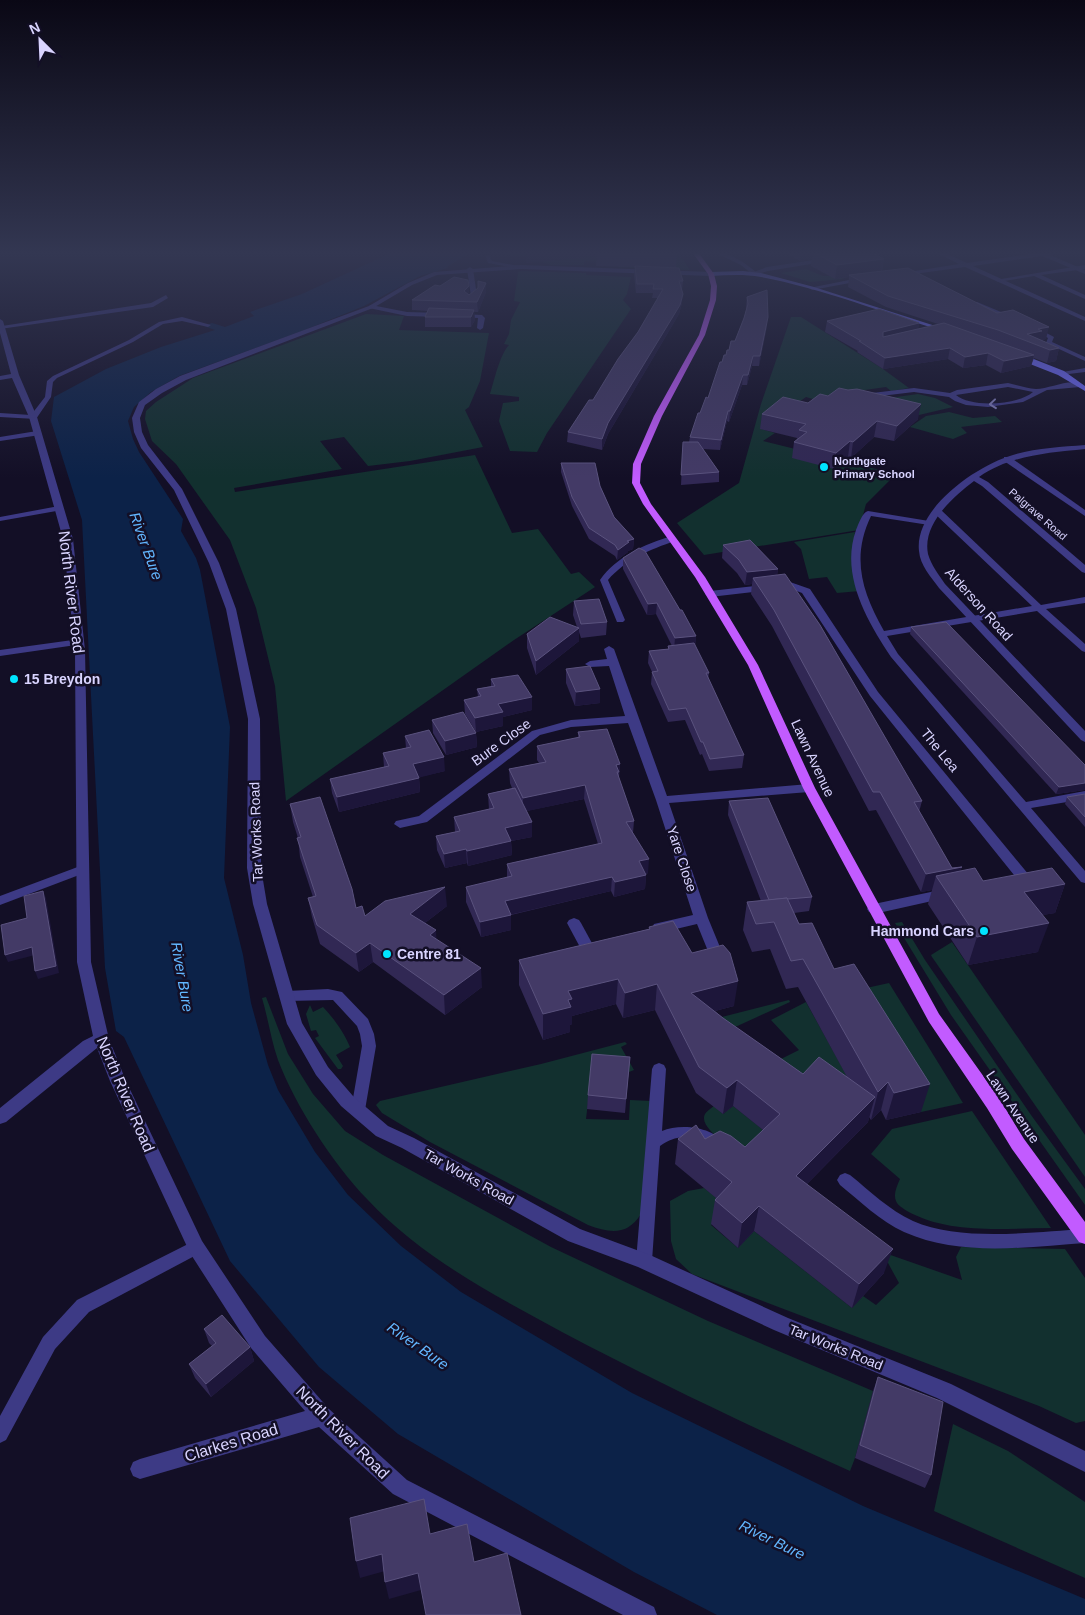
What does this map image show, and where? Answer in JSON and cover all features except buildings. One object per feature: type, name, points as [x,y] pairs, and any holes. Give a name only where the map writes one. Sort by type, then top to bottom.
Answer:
[{"type":"main road","name":"Lawn Avenue","points":[[705,327],[658,416],[637,464],[636,483],[647,504],[710,594],[753,666],[809,788],[934,1018],[993,1103],[1018,1144],[1085,1236]]},
{"type":"street","name":"North River Road","points":[[2,327],[15,376],[33,417],[68,539],[80,642],[84,962],[102,1039],[125,1098],[196,1247],[258,1342],[322,1416],[400,1487],[646,1615]]},
{"type":"street","name":"Tar Works Road","points":[[319,327],[183,378],[159,391],[142,404],[136,418],[138,432],[144,446],[178,489],[214,563],[231,609],[254,719],[254,868],[260,904],[295,1024],[322,1071],[347,1100],[382,1131],[408,1143],[574,1235],[644,1261],[781,1324],[944,1391],[1085,1462]]},
{"type":"street","points":[[937,327],[957,334]]},
{"type":"street","points":[[1007,352],[1061,373],[1082,387]]},
{"type":"street","points":[[1061,373],[1085,370]]},
{"type":"street","points":[[0,378],[15,376]]},
{"type":"street","name":"Alderson Road","points":[[1085,447],[1039,452],[1007,459],[995,464],[948,498],[937,511],[925,531],[923,549],[929,568],[942,586],[1085,738]]},
{"type":"street","name":"Palgrave Road","points":[[974,478],[985,484],[1085,570]]},
{"type":"street","name":"The Lea","points":[[710,594],[790,585],[806,591],[874,694],[1024,878],[1005,882]]},
{"type":"street","points":[[609,649],[662,800],[809,788]]},
{"type":"street","points":[[590,664],[613,662]]},
{"type":"street","name":"Bure Close","points":[[400,824],[423,819],[536,733],[547,728],[560,724],[632,719]]},
{"type":"street","name":"Yare Close","points":[[662,800],[701,918],[715,952]]},
{"type":"street","points":[[874,909],[956,892]]},
{"type":"street","points":[[643,931],[701,918]]},
{"type":"street","points":[[570,948],[590,944],[574,923]]},
{"type":"street","points":[[0,1118],[33,1088],[88,1045],[102,1039]]},
{"type":"street","name":"Clarkes Road","points":[[140,1469],[322,1416]]},
{"type":"lane","points":[[0,415],[33,417],[48,397],[50,381],[55,377],[131,341],[154,327]]},
{"type":"lane","points":[[1031,327],[1052,338],[1048,342],[1085,359]]},
{"type":"lane","points":[[930,334],[945,330]]},
{"type":"lane","points":[[854,397],[914,390],[951,394],[1008,386],[1038,391],[1082,387]]},
{"type":"lane","points":[[951,394],[955,400],[975,406],[1022,400],[1031,397],[1038,391]]},
{"type":"lane","points":[[0,439],[37,433]]},
{"type":"lane","points":[[1007,459],[1085,514]]},
{"type":"lane","points":[[0,519],[59,508]]},
{"type":"lane","points":[[937,511],[1085,649]]},
{"type":"lane","points":[[929,523],[868,513],[859,535],[856,550],[857,574],[862,597],[894,655],[1085,879]]},
{"type":"lane","points":[[620,620],[604,580],[610,571],[652,546],[672,539]]},
{"type":"lane","points":[[881,634],[1085,600]]},
{"type":"lane","points":[[0,653],[80,642]]},
{"type":"lane","points":[[1022,806],[1085,795]]},
{"type":"lane","points":[[0,901],[83,869]]},
{"type":"lane","points":[[287,996],[328,994],[337,996],[363,1023],[368,1034],[369,1046],[358,1110]]},
{"type":"lane","points":[[644,1261],[659,1069]]},
{"type":"lane","points":[[653,1143],[662,1136],[671,1133],[683,1131],[698,1133],[726,1153]]},
{"type":"lane","points":[[845,1180],[880,1208],[910,1227],[942,1236],[992,1240],[1085,1236]]},
{"type":"lane","points":[[0,1434],[49,1343],[83,1306],[196,1247]]},
{"type":"green space","points":[[330,327],[400,327],[399,330],[489,333],[480,381],[469,407],[465,410],[483,447],[410,461],[368,466],[344,437],[320,441],[342,469],[234,488],[235,492],[475,455],[512,533],[538,529],[571,574],[579,572],[595,587],[514,640],[286,801],[275,686],[256,608],[230,540],[176,464],[152,441],[145,419],[146,411],[156,402],[193,378]]},
{"type":"green space","points":[[510,327],[619,327],[547,433],[537,452],[510,451],[499,421],[503,403],[519,401],[519,397],[490,394],[500,361],[509,345],[504,344]]},
{"type":"green space","points":[[787,327],[817,327],[883,369],[909,388],[891,391],[886,387],[822,396],[816,400],[806,397],[761,429],[775,433],[763,441],[896,474],[866,504],[859,530],[704,555],[677,523],[739,483],[761,404]]},
{"type":"green space","points":[[918,394],[935,398],[953,407],[919,415],[882,399]]},
{"type":"green space","points":[[949,412],[973,418],[995,416],[1002,422],[961,427],[967,433],[953,439],[910,427],[926,416]]},
{"type":"green space","points":[[855,532],[853,547],[860,591],[837,593],[827,577],[809,579],[801,549],[794,542]]},
{"type":"green space","points":[[902,922],[925,960],[1031,1115],[1085,1189],[1085,1205],[951,1015],[895,923]]},
{"type":"green space","points":[[952,942],[1085,1135],[1085,1177],[932,957],[931,955]]},
{"type":"green space","points":[[889,983],[963,1103],[921,1112],[848,992]]},
{"type":"green space","points":[[266,997],[288,1054],[313,1094],[345,1131],[383,1155],[551,1247],[708,1321],[873,1391],[850,1471],[704,1404],[562,1332],[484,1289],[410,1239],[388,1220],[354,1185],[328,1152],[305,1115],[285,1077],[273,1045],[262,998]]},
{"type":"green space","points":[[789,1000],[790,1002],[711,1038],[702,1022]]},
{"type":"green space","points":[[806,1002],[848,1078],[829,1093],[781,1059],[799,1050],[771,1020]]},
{"type":"green space","points":[[310,1005],[313,1012],[323,1007],[338,1026],[350,1047],[336,1055],[343,1066],[341,1069],[338,1069],[315,1038],[319,1036],[316,1030],[311,1031],[306,1014]]},
{"type":"green space","points":[[625,1042],[627,1044],[621,1047],[634,1070],[629,1072],[592,1069],[586,1119],[629,1120],[630,1100],[651,1101],[641,1214],[630,1226],[618,1231],[604,1230],[588,1225],[430,1142],[382,1113],[376,1105],[380,1101],[541,1064]]},
{"type":"green space","points":[[714,1106],[723,1114],[733,1106],[781,1144],[759,1166],[724,1143],[708,1128],[704,1120],[705,1114]]},
{"type":"green space","points":[[972,1111],[1051,1228],[996,1229],[959,1227],[924,1219],[907,1211],[897,1203],[895,1193],[900,1179],[871,1154],[892,1129]]},
{"type":"green space","points":[[704,1188],[728,1207],[711,1225],[738,1248],[754,1231],[852,1308],[863,1296],[876,1305],[899,1283],[882,1252],[962,1280],[956,1257],[961,1247],[1065,1249],[1085,1278],[1085,1421],[1076,1423],[1039,1406],[692,1274],[676,1259],[671,1241],[670,1201],[688,1191]]},
{"type":"green space","points":[[953,1424],[1008,1451],[1085,1502],[1085,1578],[934,1511]]},
{"type":"water","name":"River Bure","points":[[208,327],[311,327],[179,376],[151,392],[134,407],[128,421],[139,452],[183,519],[181,531],[196,558],[200,570],[230,727],[224,878],[243,955],[251,1003],[268,1065],[278,1090],[315,1152],[348,1195],[401,1246],[461,1292],[632,1393],[863,1506],[1085,1599],[1085,1615],[717,1615],[634,1572],[398,1434],[319,1367],[230,1261],[124,1037],[116,1031],[105,968],[82,520],[51,421],[54,397],[106,369],[161,347],[215,330]]},
{"type":"place","name":"Northgate Primary School","points":[[824,467]]},
{"type":"place","name":"15 Breydon","points":[[14,679]]},
{"type":"place","name":"Hammond Cars","points":[[984,931]]},
{"type":"place","name":"Centre 81","points":[[387,954]]}]
